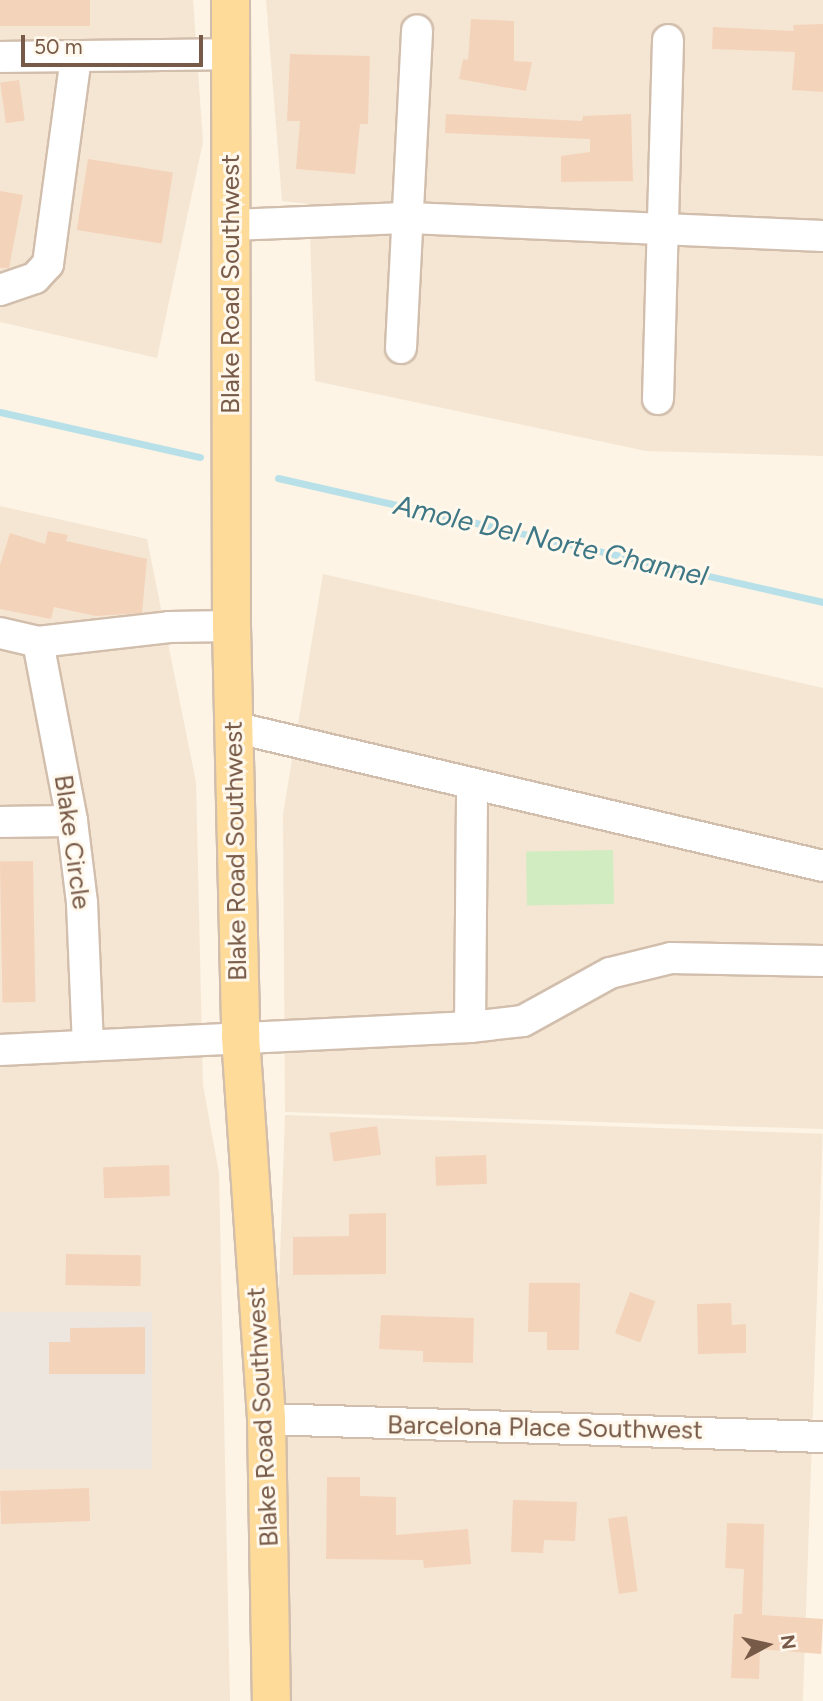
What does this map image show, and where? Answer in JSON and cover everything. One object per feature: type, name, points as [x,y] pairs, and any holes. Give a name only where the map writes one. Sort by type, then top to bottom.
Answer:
[{"type":"main road","name":"Blake Road Southwest","points":[[230,0],[231,626],[240,1036],[266,1419],[271,1701]]},
{"type":"street","points":[[401,348],[410,218],[417,30]]},
{"type":"street","points":[[658,399],[668,40]]},
{"type":"street","points":[[0,57],[230,54]]},
{"type":"street","points":[[0,290],[35,278],[48,264],[76,56]]},
{"type":"street","points":[[232,225],[410,218],[823,236]]},
{"type":"street","points":[[0,633],[38,642],[169,627],[231,626]]},
{"type":"street","name":"Blake Circle","points":[[38,642],[72,821],[82,903],[88,1044]]},
{"type":"street","points":[[233,727],[472,786],[823,866]]},
{"type":"street","points":[[470,1027],[472,786]]},
{"type":"street","points":[[0,822],[72,821]]},
{"type":"street","points":[[0,1050],[240,1036],[470,1027],[523,1021],[610,973],[671,958],[823,961]]},
{"type":"street","name":"Barcelona Place Southwest","points":[[266,1419],[823,1437]]},
{"type":"shaded area","points":[[0,0],[193,0],[203,142],[157,358],[0,322]]},
{"type":"shaded area","points":[[266,0],[823,0],[823,456],[646,451],[315,381],[309,204],[282,201]]},
{"type":"shaded area","points":[[0,506],[147,539],[196,782],[203,1085],[219,1173],[230,1701],[0,1701]]},
{"type":"shaded area","points":[[323,574],[823,688],[823,1129],[285,1112],[283,814]]},
{"type":"shaded area","points":[[285,1115],[823,1134],[803,1701],[265,1701]]},
{"type":"shaded area","points":[[0,1312],[152,1312],[152,1469],[0,1469]]},
{"type":"green space","points":[[613,850],[614,904],[527,906],[526,852]]},
{"type":"building","points":[[0,0],[90,0],[90,26],[0,26]]},
{"type":"building","points":[[471,19],[514,21],[514,61],[532,62],[526,91],[459,79],[463,59],[468,60]]},
{"type":"building","points":[[823,24],[823,92],[792,90],[795,52],[712,49],[713,27],[794,31],[793,25]]},
{"type":"building","points":[[290,54],[370,56],[368,124],[360,124],[355,174],[296,169],[300,121],[287,121]]},
{"type":"building","points":[[19,80],[25,121],[6,123],[0,83]]},
{"type":"building","points":[[446,114],[582,121],[583,116],[631,114],[633,181],[561,182],[561,156],[590,152],[590,139],[445,133]]},
{"type":"building","points":[[88,159],[173,172],[162,244],[77,230]]},
{"type":"building","points":[[0,191],[23,195],[9,268],[0,268]]},
{"type":"building","points":[[48,531],[68,535],[66,541],[147,559],[142,613],[96,616],[54,607],[51,619],[0,609],[0,565],[10,533],[45,544]]},
{"type":"building","points":[[33,861],[35,1002],[2,1003],[0,862]]},
{"type":"building","points":[[377,1126],[381,1155],[334,1161],[329,1133]]},
{"type":"building","points":[[486,1155],[487,1184],[436,1186],[435,1157]]},
{"type":"building","points":[[169,1165],[170,1196],[104,1198],[103,1167]]},
{"type":"building","points":[[386,1213],[386,1274],[293,1275],[293,1237],[349,1236],[349,1214]]},
{"type":"building","points":[[66,1254],[141,1255],[140,1286],[65,1285]]},
{"type":"building","points":[[529,1283],[580,1283],[579,1350],[547,1350],[547,1332],[528,1332]]},
{"type":"building","points":[[630,1292],[655,1301],[640,1343],[615,1333]]},
{"type":"building","points":[[731,1303],[732,1325],[746,1324],[746,1353],[698,1354],[697,1304]]},
{"type":"building","points":[[381,1315],[474,1318],[473,1363],[423,1362],[423,1351],[379,1349]]},
{"type":"building","points":[[145,1327],[145,1374],[49,1374],[49,1342],[70,1342],[70,1328]]},
{"type":"building","points":[[327,1477],[360,1477],[360,1496],[396,1497],[396,1535],[468,1529],[471,1564],[424,1568],[423,1560],[326,1559]]},
{"type":"building","points":[[89,1488],[90,1521],[1,1524],[0,1491]]},
{"type":"building","points":[[513,1500],[577,1502],[575,1541],[544,1540],[543,1553],[511,1552]]},
{"type":"building","points":[[627,1516],[638,1591],[619,1594],[608,1519]]},
{"type":"building","points":[[727,1523],[764,1524],[762,1615],[823,1619],[821,1654],[760,1649],[759,1679],[731,1678],[734,1614],[742,1614],[744,1569],[725,1568]]},
{"type":"waterway","name":"Amole Del Norte Channel","points":[[0,412],[200,457]]},
{"type":"waterway","name":"Amole Del Norte Channel","points":[[278,478],[823,602]]}]
